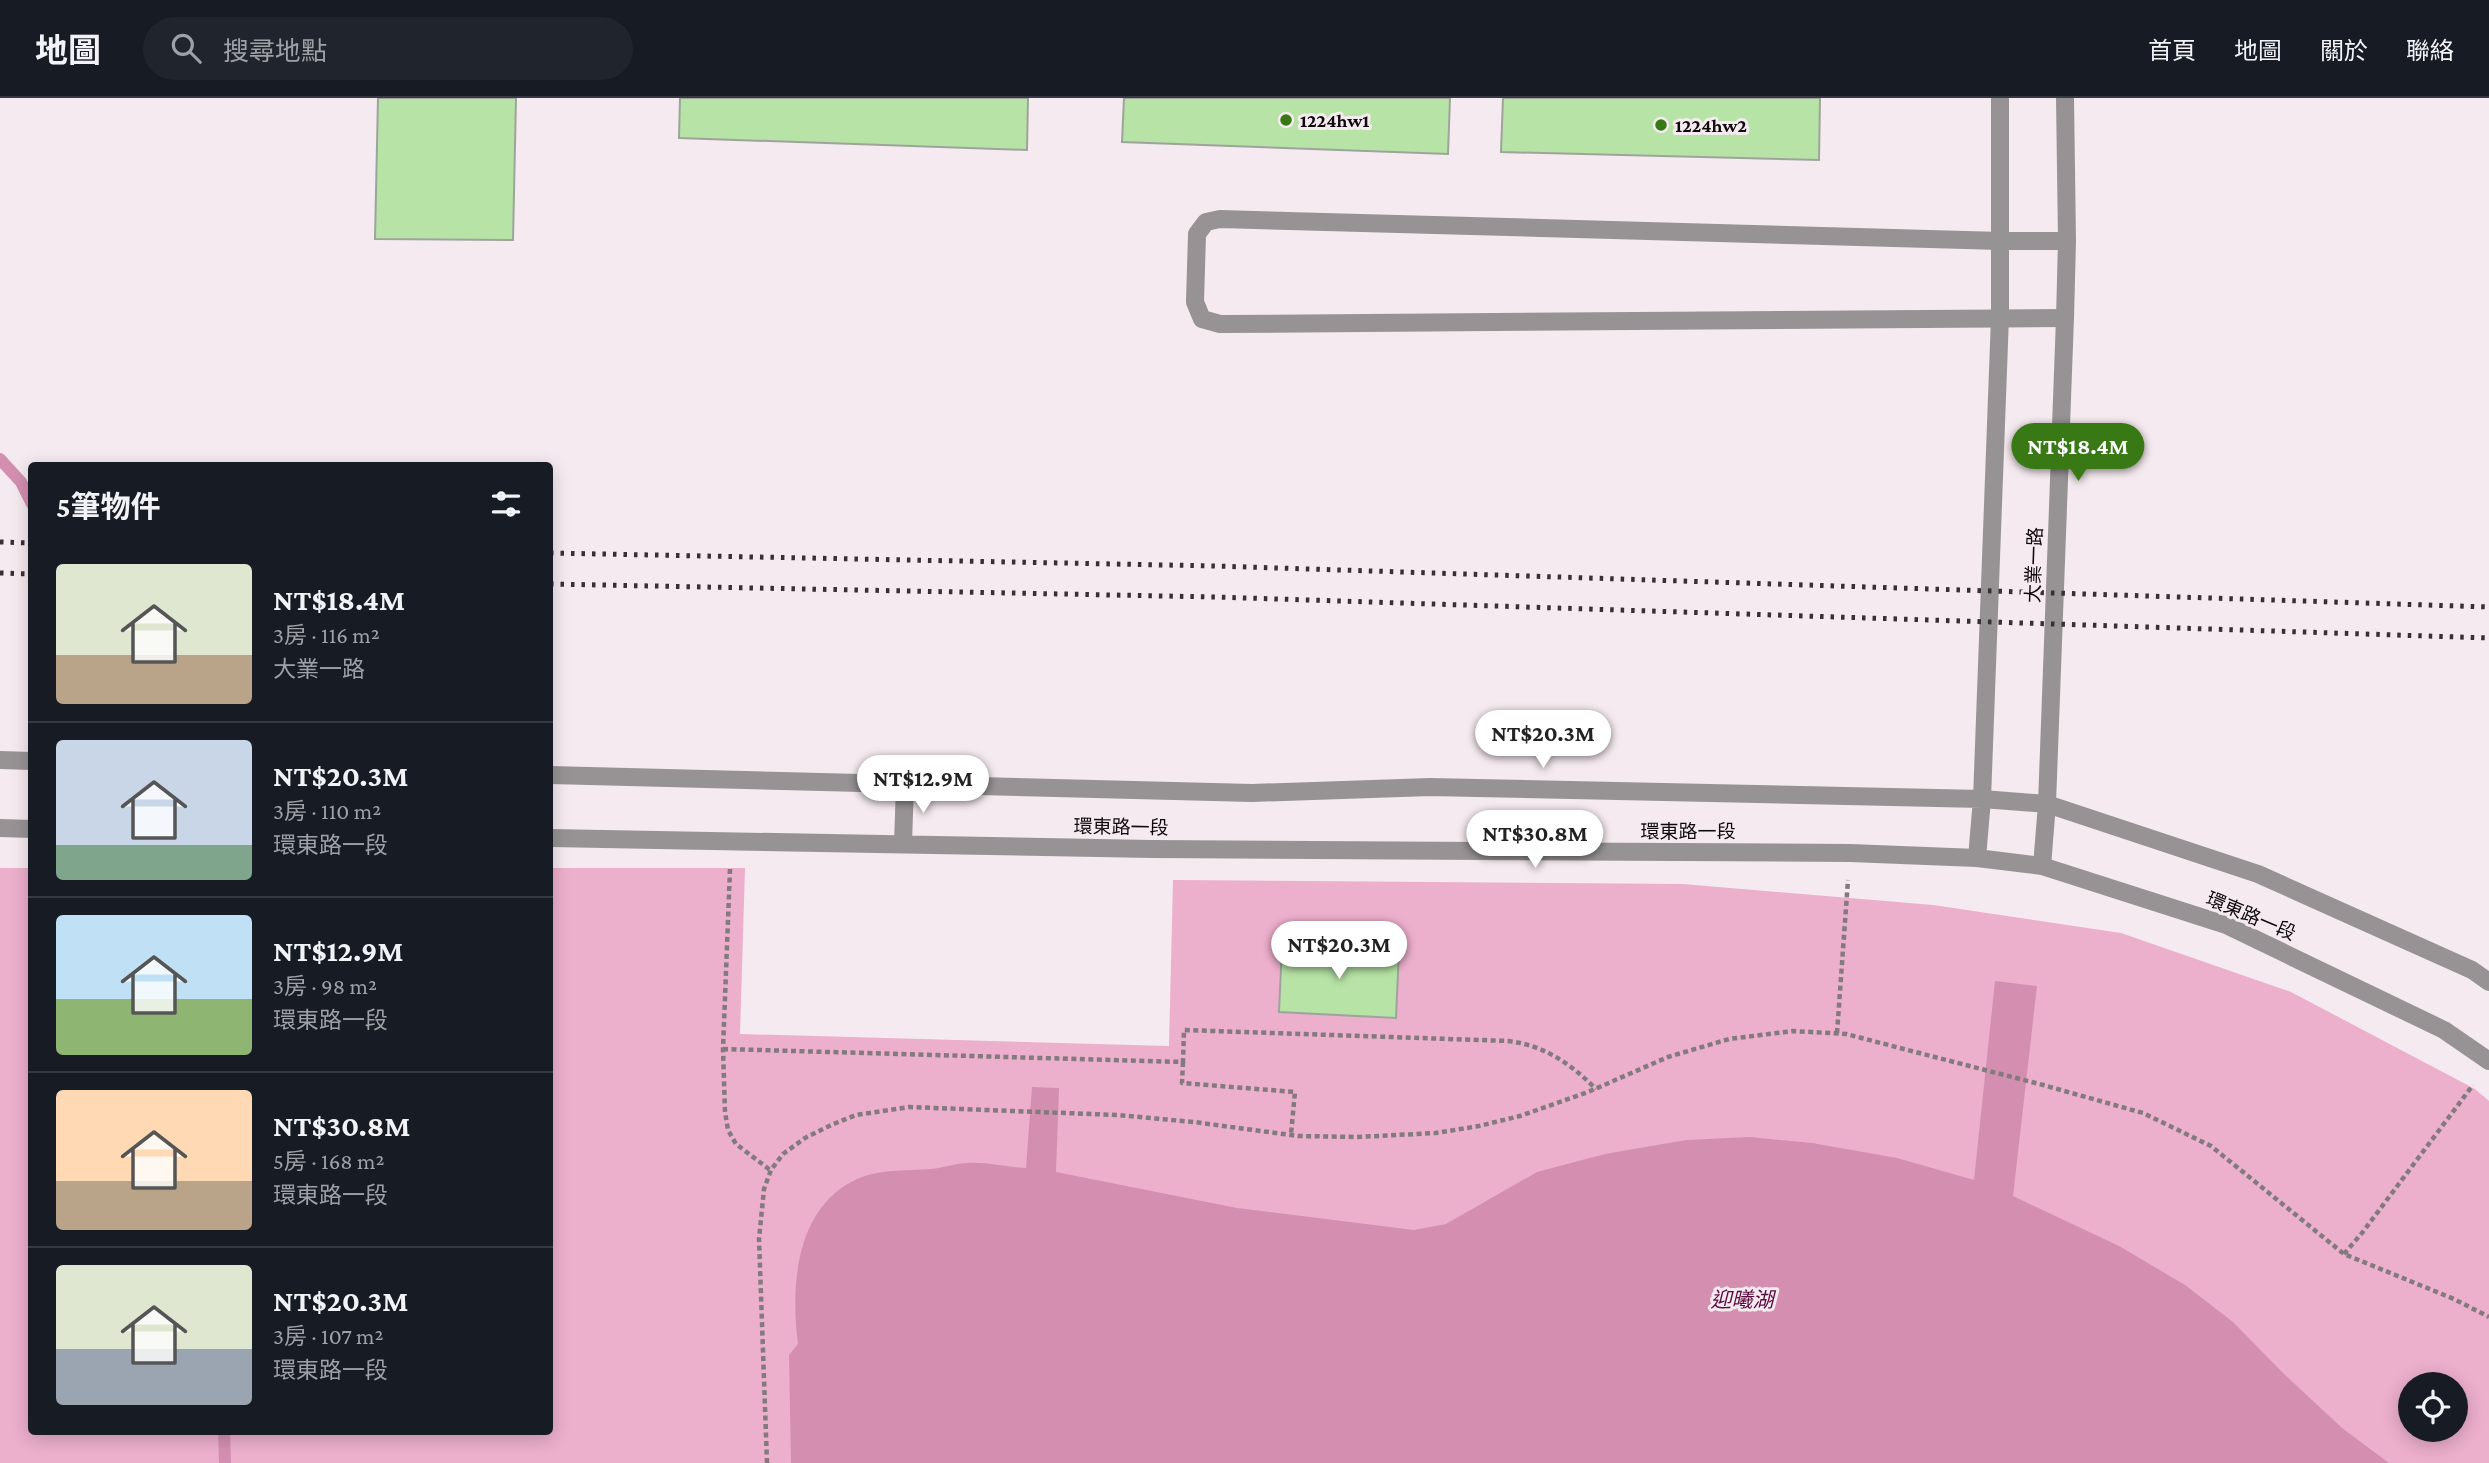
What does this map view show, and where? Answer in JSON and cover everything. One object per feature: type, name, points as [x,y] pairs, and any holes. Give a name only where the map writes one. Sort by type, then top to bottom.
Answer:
[{"type":"street","points":[[1977,858],[1982,799],[2000,317],[2000,98]]},
{"type":"street","name":"大業一路","points":[[2042,866],[2047,804],[2066,318],[2065,98]]},
{"type":"street","points":[[2066,318],[1220,324],[1202,318],[1195,302],[1197,234],[1206,222],[1220,219],[2067,241]]},
{"type":"street","points":[[0,760],[28,761]]},
{"type":"street","name":"環東路一段","points":[[553,775],[1252,793],[1430,787],[1982,799],[2047,804],[2258,874],[2472,970],[2489,982]]},
{"type":"street","points":[[904,843],[905,785]]},
{"type":"street","points":[[0,828],[28,829]]},
{"type":"street","name":"環東路一段","points":[[553,838],[1166,849],[1850,853],[1977,858],[2042,866],[2226,925],[2444,1030],[2485,1068]]},
{"type":"path","points":[[731,841],[723,1091],[728,1130],[736,1144],[771,1170]]},
{"type":"path","points":[[1838,1033],[1850,853]]},
{"type":"path","points":[[1292,1134],[1294,1092],[1182,1083],[1184,1030],[1524,1043],[1558,1058],[1581,1074],[1595,1089]]},
{"type":"path","points":[[767,1463],[759,1239],[764,1189],[771,1170],[783,1154],[805,1138],[856,1115],[909,1107],[1065,1113],[1194,1122],[1292,1134],[1357,1137],[1436,1133],[1520,1116],[1595,1089],[1668,1057],[1729,1039],[1793,1031],[1838,1033],[1875,1040],[2143,1113],[2211,1146],[2344,1254],[2454,1299],[2489,1317]]},
{"type":"path","points":[[723,1049],[1183,1062]]},
{"type":"path","points":[[2344,1254],[2485,1068]]},
{"type":"shaded area","points":[[0,868],[28,868],[28,1435],[553,1435],[553,868],[745,868],[740,1034],[1169,1046],[1173,880],[1683,884],[1933,905],[2121,933],[2291,992],[2475,1089],[2489,1101],[2489,1463],[0,1463]]},
{"type":"water","name":"迎曦湖","points":[[1995,981],[2037,986],[2013,1196],[2119,1246],[2185,1285],[2233,1322],[2342,1428],[2389,1463],[791,1463],[789,1355],[798,1344],[795,1297],[797,1272],[802,1248],[823,1205],[840,1189],[862,1177],[878,1173],[967,1163],[1026,1168],[1032,1087],[1059,1088],[1056,1172],[1237,1208],[1414,1230],[1446,1224],[1537,1172],[1605,1154],[1686,1140],[1750,1137],[1812,1143],[1897,1158],[1974,1180]]},
{"type":"building","points":[[378,98],[516,98],[513,240],[375,239]]},
{"type":"building","points":[[680,98],[1028,98],[1027,150],[679,138]]},
{"type":"building","name":"1224hw1","points":[[1124,98],[1450,98],[1448,154],[1122,142]]},
{"type":"building","name":"1224hw2","points":[[1503,98],[1820,98],[1819,160],[1501,152]]},
{"type":"building","points":[[1282,945],[1399,950],[1396,1018],[1279,1012]]},
{"type":"waterway","points":[[0,459],[21,482],[28,496]]},
{"type":"waterway","points":[[224,1435],[225,1463]]},
{"type":"railway","points":[[0,542],[28,543]]},
{"type":"railway","points":[[553,553],[1216,566],[2489,607]]},
{"type":"railway","points":[[0,573],[28,574]]},
{"type":"railway","points":[[553,584],[1215,597],[2489,638]]},
{"type":"place","name":"1224hw1","points":[[1286,120]]},
{"type":"place","name":"1224hw2","points":[[1661,125]]}]
